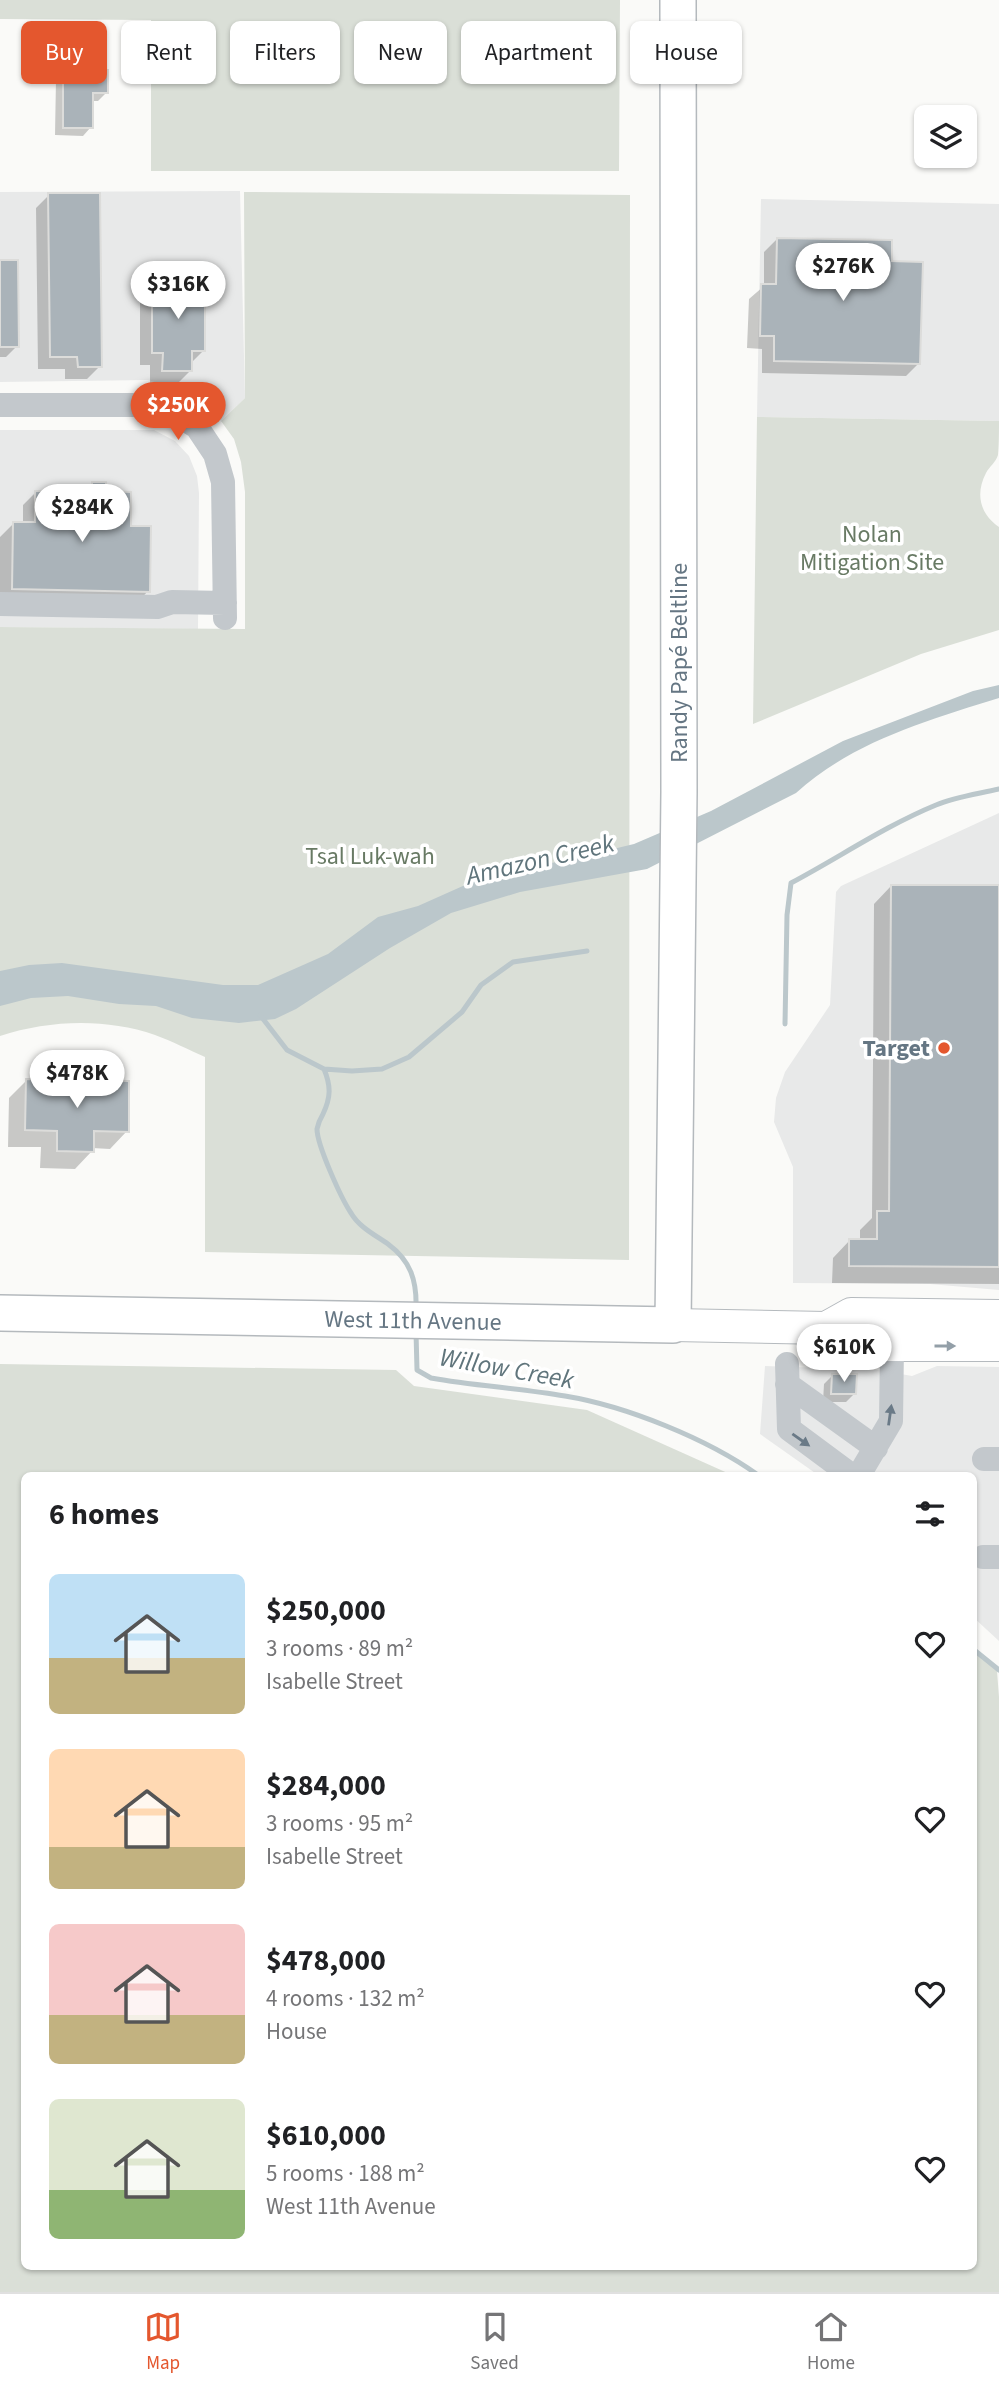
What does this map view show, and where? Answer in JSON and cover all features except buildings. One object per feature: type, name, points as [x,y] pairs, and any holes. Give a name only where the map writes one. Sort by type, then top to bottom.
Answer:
[{"type":"highway","name":"Randy Papé Beltline","points":[[673,1325],[679,791],[678,0]]},
{"type":"highway","name":"West 11th Avenue","points":[[0,1313],[673,1325]]},
{"type":"main road","name":"West 11th Avenue","points":[[673,1325],[826,1328],[851,1314],[999,1316]]},
{"type":"main road","name":"West 11th Avenue","points":[[826,1328],[850,1345],[999,1345]]},
{"type":"street","points":[[0,405],[136,405],[166,408],[197,427],[215,454],[223,482],[225,611],[172,603],[157,607],[0,604]]},
{"type":"street","points":[[861,1472],[891,1421],[892,1346]]},
{"type":"street","points":[[847,1472],[790,1432],[788,1374],[876,1448]]},
{"type":"shaded area","points":[[240,191],[245,398],[221,421],[208,405],[194,396],[148,380],[0,382],[0,192]]},
{"type":"shaded area","points":[[761,199],[999,204],[999,421],[757,417]]},
{"type":"shaded area","points":[[0,430],[154,430],[175,441],[189,456],[197,476],[198,629],[0,627]]},
{"type":"shaded area","points":[[999,685],[999,698],[918,724],[866,746],[818,775],[796,793],[647,869],[520,892],[451,913],[390,948],[296,1009],[275,1019],[239,1023],[192,1018],[156,1006],[119,1004],[68,996],[31,998],[0,1006],[0,971],[29,965],[62,963],[223,985],[258,985],[328,954],[378,917],[418,906],[492,873],[563,861],[634,844],[711,811],[843,741],[973,691]]},
{"type":"shaded area","points":[[999,813],[999,1290],[930,1284],[793,1283],[793,1167],[774,1122],[776,1098],[785,1072],[830,1005],[836,892],[841,886]]},
{"type":"shaded area","points":[[765,1366],[878,1370],[912,1376],[937,1366],[999,1367],[999,1641],[977,1621],[977,1472],[814,1472],[760,1434]]},
{"type":"green space","points":[[0,0],[620,0],[619,171],[151,171],[151,84],[216,84],[216,21],[0,19]]},
{"type":"green space","name":"Tsal Luk-wah","points":[[244,192],[630,195],[629,1260],[205,1252],[205,1057],[155,1035],[117,1026],[58,1024],[0,1036],[0,627],[245,629],[245,492],[241,462],[234,439],[221,421],[245,398]]},
{"type":"green space","name":"Nolan Mitigation Site","points":[[757,417],[999,421],[998,455],[986,473],[980,496],[987,516],[999,527],[999,630],[921,654],[753,724]]},
{"type":"green space","points":[[0,1364],[396,1370],[414,1386],[587,1410],[725,1472],[21,1472],[21,2270],[977,2270],[977,1654],[997,1671],[999,2292],[0,2292]]},
{"type":"waterway","points":[[785,1024],[787,915],[791,883],[917,813],[951,800],[999,789]]},
{"type":"waterway","points":[[324,1069],[382,1069],[409,1057],[462,1012],[481,985],[513,962],[587,951]]},
{"type":"waterway","name":"Willow Creek","points":[[260,1015],[287,1050],[324,1069],[329,1097],[317,1129],[325,1159],[354,1218],[396,1251],[407,1265],[414,1281],[416,1309]]},
{"type":"waterway","name":"Willow Creek","points":[[416,1332],[417,1370],[431,1378],[548,1393],[614,1408],[691,1437],[753,1472]]},
{"type":"waterway","name":"Willow Creek","points":[[977,1652],[999,1670]]},
{"type":"place","name":"Target","points":[[944,1048]]},
{"type":"water label","name":"Amazon Creek","points":[[540,859]]}]
